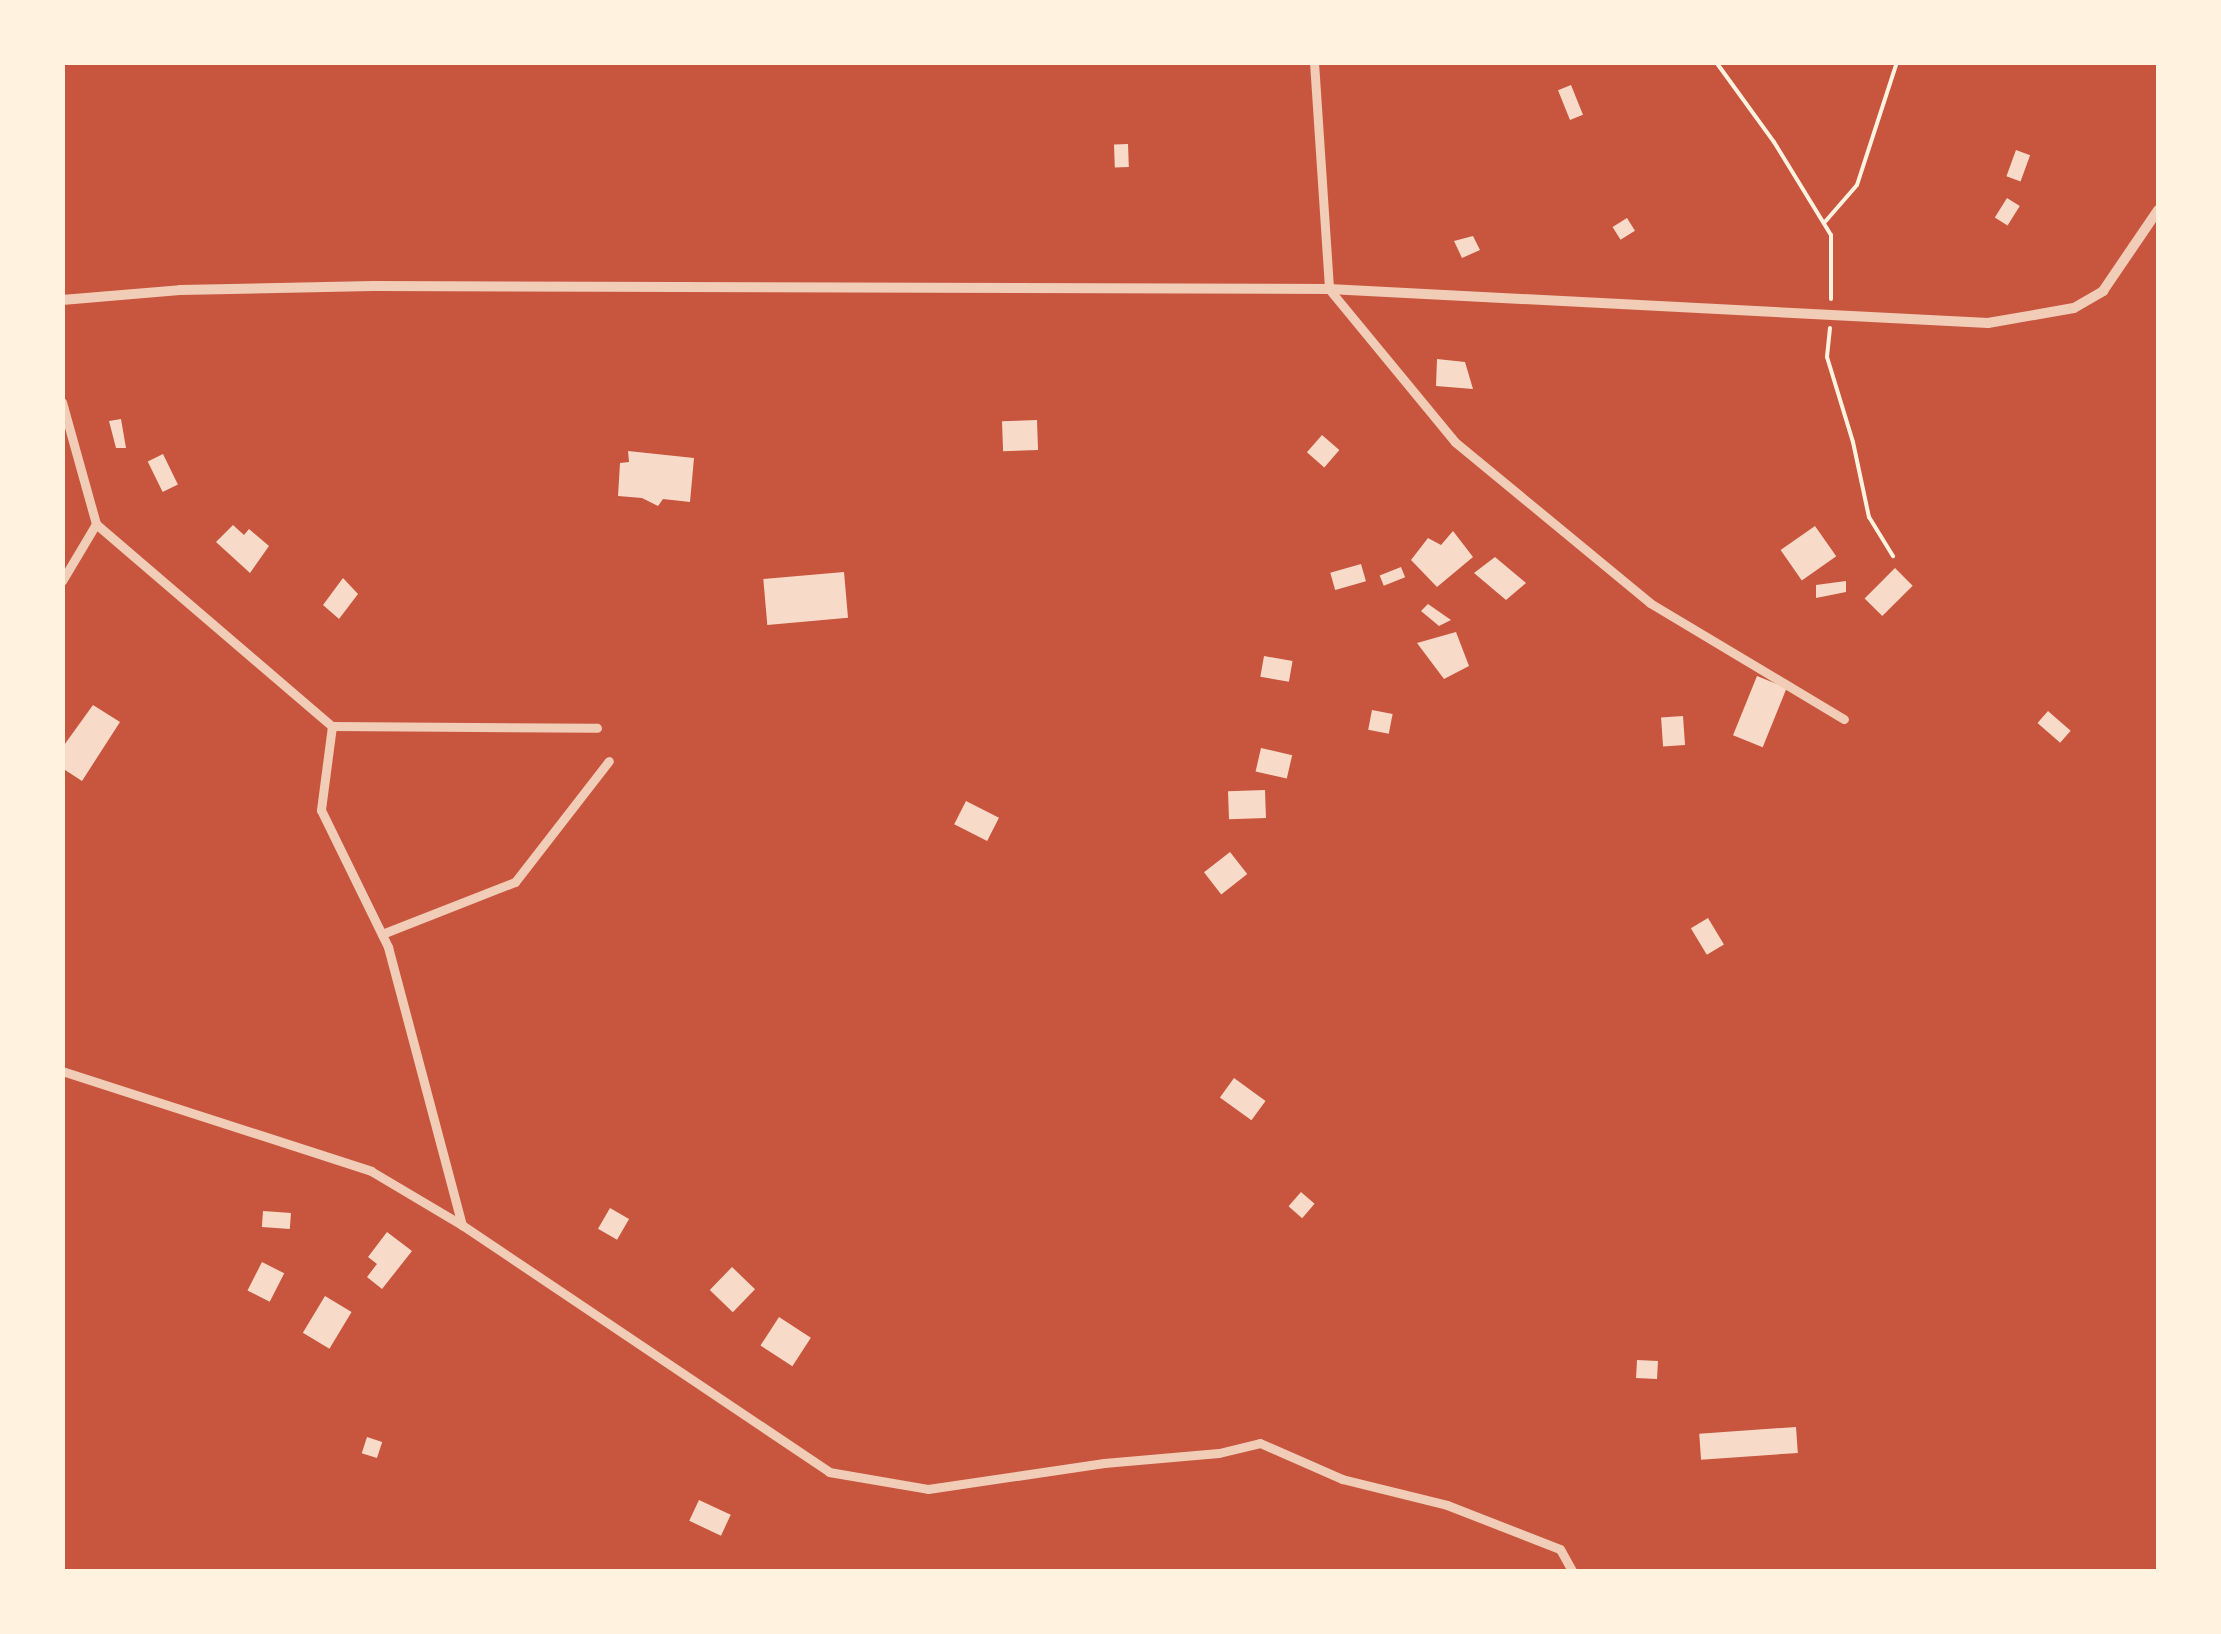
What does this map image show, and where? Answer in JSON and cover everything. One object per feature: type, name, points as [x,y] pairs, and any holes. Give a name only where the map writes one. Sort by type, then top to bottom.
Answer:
[{"type":"street","points":[[1314,62],[1329,288],[1455,442],[1650,603],[1844,719]]},
{"type":"street","points":[[62,300],[180,290],[392,286],[1329,288],[1988,323],[2074,308],[2103,291],[2158,210]]},
{"type":"street","points":[[62,402],[96,524],[332,726],[597,728]]},
{"type":"street","points":[[62,581],[96,524]]},
{"type":"street","points":[[332,726],[321,810],[382,934],[462,1225]]},
{"type":"street","points":[[382,934],[515,882],[609,761]]},
{"type":"street","points":[[62,1071],[371,1171],[462,1225],[829,1472],[928,1489],[1104,1463],[1219,1453],[1260,1443],[1342,1480],[1447,1505],[1560,1549],[1573,1572]]},
{"type":"path","points":[[1824,224],[1857,185],[1897,62]]},
{"type":"building","points":[[1571,85],[1583,115],[1570,120],[1558,90]]},
{"type":"building","points":[[1114,144],[1128,144],[1129,167],[1115,167]]},
{"type":"building","points":[[2016,150],[2030,155],[2021,181],[2006,176]]},
{"type":"building","points":[[2007,198],[2020,206],[2008,225],[1995,218]]},
{"type":"building","points":[[1627,218],[1635,231],[1621,240],[1613,227]]},
{"type":"building","points":[[1473,236],[1480,250],[1462,258],[1454,241]]},
{"type":"building","points":[[1437,359],[1465,362],[1473,389],[1436,386]]},
{"type":"building","points":[[121,419],[126,448],[116,448],[109,421]]},
{"type":"building","points":[[1037,420],[1038,450],[1003,451],[1002,421]]},
{"type":"building","points":[[1322,435],[1339,450],[1324,467],[1307,452]]},
{"type":"building","points":[[628,451],[694,458],[690,502],[663,499],[658,506],[642,498],[618,496],[620,463],[629,462]]},
{"type":"building","points":[[163,454],[178,485],[163,492],[148,461]]},
{"type":"building","points":[[233,525],[244,535],[249,529],[269,546],[250,573],[216,542]]},
{"type":"building","points":[[1815,526],[1836,556],[1802,580],[1781,550]]},
{"type":"building","points":[[1453,531],[1473,557],[1437,587],[1411,560],[1428,538],[1441,545]]},
{"type":"building","points":[[1495,557],[1526,583],[1506,600],[1474,573]]},
{"type":"building","points":[[1361,564],[1366,581],[1335,590],[1330,573]]},
{"type":"building","points":[[1401,567],[1405,577],[1384,586],[1380,576]]},
{"type":"building","points":[[1895,568],[1913,586],[1882,616],[1865,598]]},
{"type":"building","points":[[844,572],[848,618],[767,625],[763,579]]},
{"type":"building","points":[[343,578],[358,594],[339,619],[323,605]]},
{"type":"building","points":[[1846,581],[1846,592],[1816,598],[1816,585]]},
{"type":"building","points":[[1428,604],[1451,620],[1439,626],[1421,611]]},
{"type":"building","points":[[1456,632],[1469,666],[1444,679],[1417,643]]},
{"type":"building","points":[[1264,656],[1293,661],[1289,682],[1260,677]]},
{"type":"building","points":[[1757,676],[1787,688],[1763,747],[1733,735]]},
{"type":"building","points":[[93,705],[120,722],[82,781],[62,768],[62,748]]},
{"type":"building","points":[[1372,710],[1393,714],[1389,734],[1368,730]]},
{"type":"building","points":[[2048,711],[2071,731],[2060,743],[2038,723]]},
{"type":"building","points":[[1683,716],[1685,745],[1663,746],[1661,718]]},
{"type":"building","points":[[1261,748],[1292,755],[1287,779],[1256,771]]},
{"type":"building","points":[[1265,790],[1266,818],[1229,819],[1228,791]]},
{"type":"building","points":[[966,801],[999,818],[987,841],[954,824]]},
{"type":"building","points":[[1230,852],[1247,874],[1221,894],[1204,872]]},
{"type":"building","points":[[1708,918],[1724,945],[1707,955],[1691,928]]},
{"type":"building","points":[[1234,1078],[1266,1101],[1251,1120],[1220,1097]]},
{"type":"building","points":[[1301,1192],[1315,1204],[1302,1218],[1289,1206]]},
{"type":"building","points":[[610,1208],[629,1219],[617,1240],[598,1229]]},
{"type":"building","points":[[263,1211],[291,1213],[290,1229],[262,1227]]},
{"type":"building","points":[[387,1232],[412,1251],[382,1289],[367,1277],[377,1264],[368,1257]]},
{"type":"building","points":[[262,1262],[284,1273],[270,1302],[247,1291]]},
{"type":"building","points":[[732,1267],[755,1289],[733,1312],[710,1290]]},
{"type":"building","points":[[325,1296],[352,1312],[329,1349],[303,1333]]},
{"type":"building","points":[[779,1317],[811,1338],[792,1366],[760,1346]]},
{"type":"building","points":[[1637,1360],[1658,1361],[1657,1379],[1636,1378]]},
{"type":"building","points":[[1796,1427],[1798,1453],[1701,1460],[1699,1434]]},
{"type":"building","points":[[367,1437],[382,1442],[377,1458],[362,1453]]},
{"type":"building","points":[[699,1500],[731,1515],[721,1536],[689,1521]]}]
